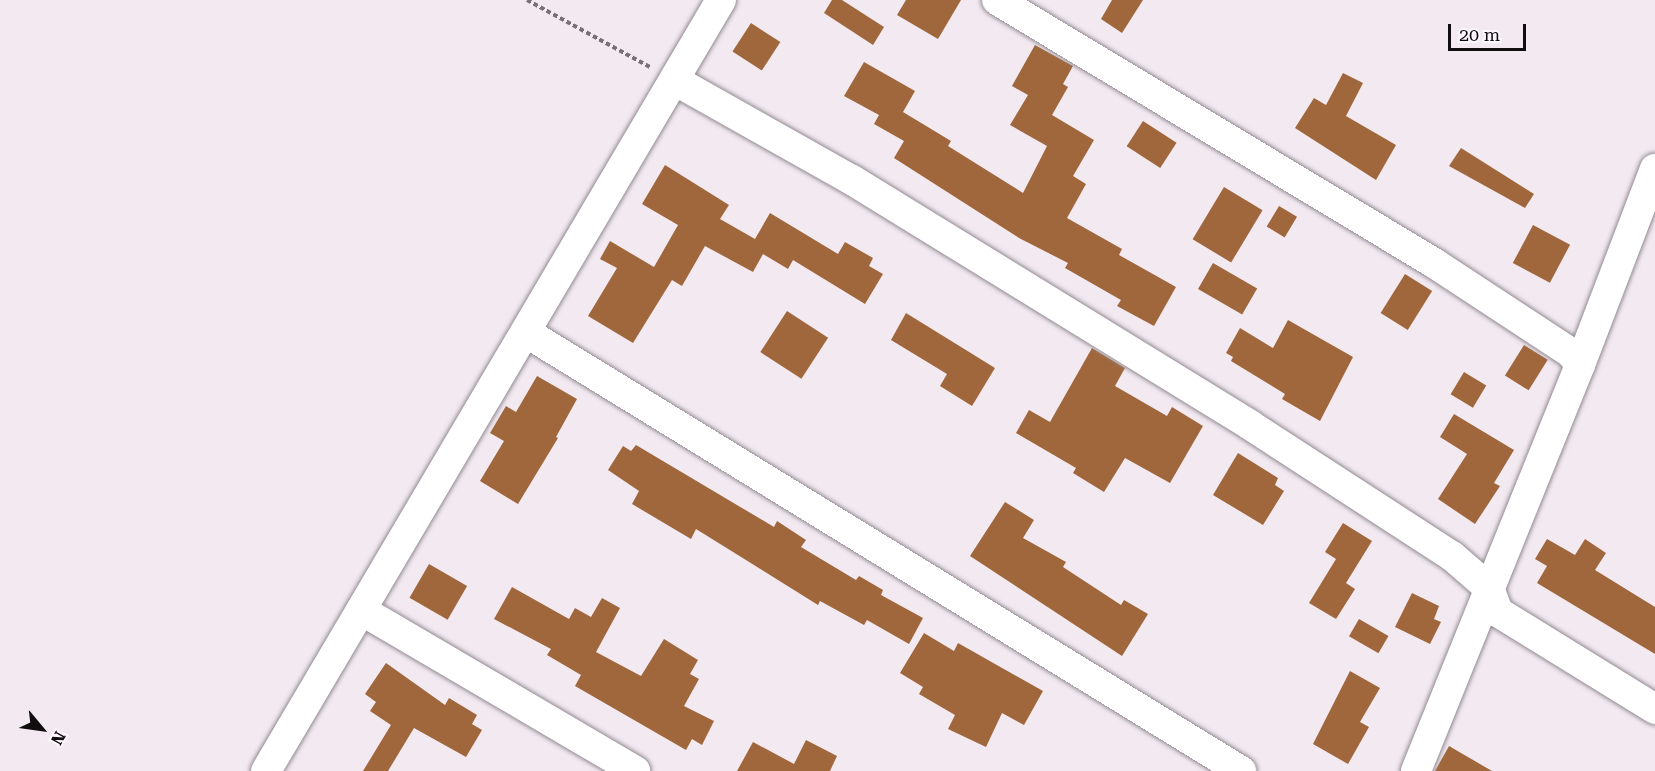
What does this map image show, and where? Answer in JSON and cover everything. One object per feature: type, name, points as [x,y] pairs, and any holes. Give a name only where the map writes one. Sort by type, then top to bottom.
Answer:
[{"type":"street","points":[[266,771],[676,81],[721,0]]},
{"type":"street","points":[[997,0],[1434,263],[1572,353],[1580,365]]},
{"type":"street","points":[[676,81],[852,180],[1250,425],[1452,556],[1489,588],[1498,612],[1655,709]]},
{"type":"street","points":[[1416,771],[1580,365],[1655,169]]},
{"type":"street","points":[[527,333],[1241,771]]},
{"type":"street","points":[[361,610],[635,771]]},
{"type":"path","points":[[527,0],[676,81]]},
{"type":"building","points":[[832,0],[842,0],[884,27],[873,45],[824,13]]},
{"type":"building","points":[[906,0],[961,0],[938,39],[897,15]]},
{"type":"building","points":[[1112,0],[1143,0],[1122,33],[1101,19]]},
{"type":"building","points":[[751,23],[780,42],[762,71],[732,52]]},
{"type":"building","points":[[1035,45],[1073,66],[1063,84],[1068,87],[1052,115],[1094,140],[1073,176],[1086,184],[1067,218],[1122,249],[1119,255],[1176,287],[1154,326],[1117,306],[1121,300],[1065,268],[1068,263],[1019,238],[894,158],[904,141],[874,124],[879,115],[844,96],[864,62],[915,91],[903,112],[951,141],[948,146],[1023,193],[1047,146],[1010,125],[1028,95],[1012,86]]},
{"type":"building","points":[[1343,73],[1363,83],[1346,116],[1396,145],[1376,180],[1295,128],[1314,98],[1326,105]]},
{"type":"building","points":[[1143,121],[1177,143],[1160,168],[1127,146]]},
{"type":"building","points":[[1461,148],[1534,194],[1525,208],[1449,166]]},
{"type":"building","points":[[665,165],[729,205],[720,219],[755,239],[770,213],[838,254],[845,242],[873,258],[869,266],[883,274],[865,304],[793,260],[788,269],[763,254],[753,272],[705,246],[682,286],[672,280],[633,343],[588,316],[617,268],[600,259],[610,241],[654,267],[678,225],[642,204]]},
{"type":"building","points":[[1224,187],[1263,210],[1231,262],[1193,239]]},
{"type":"building","points":[[1279,206],[1297,217],[1285,237],[1267,227]]},
{"type":"building","points":[[1533,225],[1570,245],[1550,283],[1513,263]]},
{"type":"building","points":[[1213,263],[1257,288],[1242,314],[1198,289]]},
{"type":"building","points":[[1405,274],[1432,291],[1408,330],[1381,313]]},
{"type":"building","points":[[787,311],[828,338],[801,379],[760,352]]},
{"type":"building","points":[[906,313],[995,368],[972,406],[940,386],[947,374],[891,340]]},
{"type":"building","points":[[1288,320],[1353,357],[1320,421],[1282,399],[1285,394],[1231,361],[1233,357],[1226,353],[1240,328],[1273,348]]},
{"type":"building","points":[[1524,345],[1548,360],[1529,390],[1505,376]]},
{"type":"building","points":[[1092,348],[1125,368],[1115,386],[1167,416],[1172,407],[1203,426],[1170,483],[1125,458],[1104,492],[1073,473],[1076,468],[1016,433],[1029,410],[1050,422]]},
{"type":"building","points":[[1464,372],[1486,385],[1473,408],[1451,394]]},
{"type":"building","points":[[537,376],[577,399],[556,437],[558,438],[518,504],[480,481],[504,441],[490,433],[506,406],[516,412]]},
{"type":"building","points":[[1454,414],[1514,450],[1494,483],[1500,486],[1475,524],[1438,499],[1467,454],[1440,437]]},
{"type":"building","points":[[636,445],[774,527],[777,521],[806,540],[801,547],[856,580],[859,576],[883,590],[881,595],[923,618],[909,644],[867,620],[864,625],[820,601],[818,605],[696,529],[691,539],[632,504],[639,491],[608,470],[623,446],[631,451]]},
{"type":"building","points":[[1238,453],[1278,478],[1275,485],[1284,491],[1263,525],[1213,495]]},
{"type":"building","points":[[1005,502],[1034,520],[1023,538],[1066,562],[1063,567],[1121,605],[1124,600],[1148,614],[1122,656],[970,556]]},
{"type":"building","points":[[1343,523],[1372,541],[1346,583],[1355,589],[1336,619],[1309,603],[1336,559],[1325,552]]},
{"type":"building","points":[[1547,539],[1575,555],[1585,539],[1606,553],[1595,570],[1655,607],[1655,654],[1537,583],[1547,566],[1535,559]]},
{"type":"building","points":[[429,564],[467,586],[448,620],[410,598]]},
{"type":"building","points":[[512,587],[569,619],[575,608],[591,617],[602,598],[620,608],[596,652],[641,676],[664,639],[698,660],[690,674],[699,679],[684,706],[714,721],[702,745],[692,739],[686,750],[575,686],[581,675],[547,655],[551,649],[494,619]]},
{"type":"building","points":[[1412,593],[1439,606],[1434,619],[1441,622],[1430,644],[1395,627]]},
{"type":"building","points":[[1359,619],[1388,636],[1378,653],[1349,636]]},
{"type":"building","points":[[924,633],[954,651],[958,643],[1043,691],[1024,725],[1002,713],[986,747],[948,729],[955,715],[919,694],[923,687],[900,673]]},
{"type":"building","points":[[386,663],[445,705],[449,698],[477,715],[472,724],[482,730],[466,757],[414,728],[388,771],[363,771],[391,725],[370,711],[376,702],[365,694]]},
{"type":"building","points":[[1350,671],[1380,688],[1360,722],[1369,727],[1348,764],[1313,744]]},
{"type":"building","points":[[806,740],[837,756],[830,771],[737,771],[753,742],[794,764]]},
{"type":"building","points":[[1449,746],[1492,771],[1435,771]]}]
